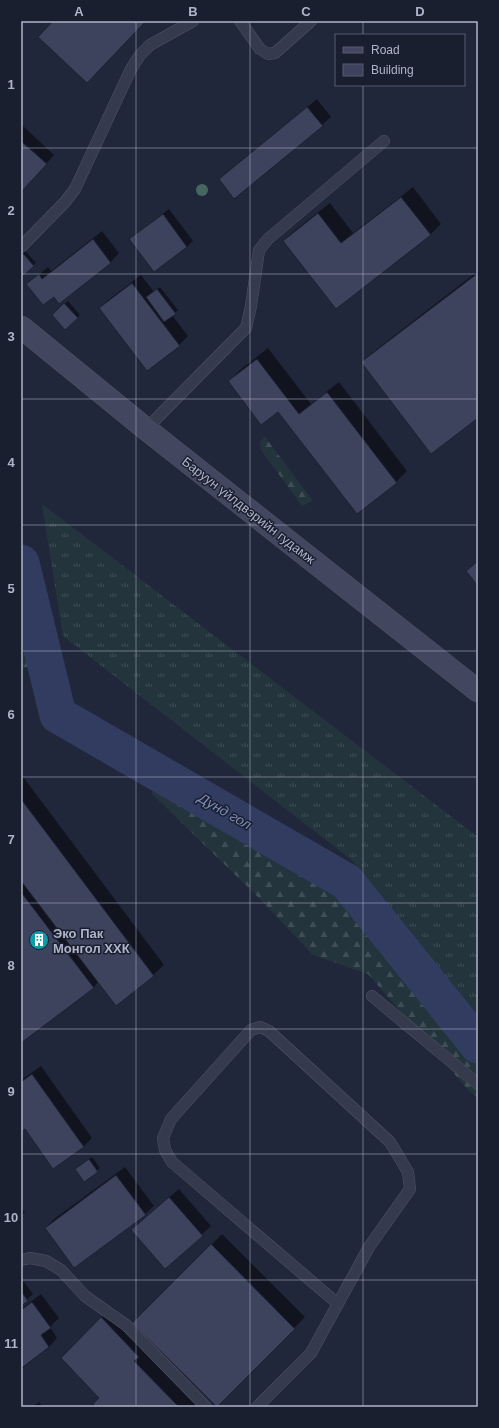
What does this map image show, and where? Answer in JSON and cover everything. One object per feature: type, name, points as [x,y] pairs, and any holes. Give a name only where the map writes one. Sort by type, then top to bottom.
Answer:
[{"type":"street","name":"Баруун үйлдвэрийн гудамж","points":[[21,327],[146,429],[478,691]]},
{"type":"lane","points":[[21,246],[65,202],[75,189],[131,68],[140,55],[150,45],[193,21]]},
{"type":"lane","points":[[240,21],[260,49],[268,54],[275,54],[311,21]]},
{"type":"lane","points":[[146,429],[246,328],[251,306],[259,250],[268,238],[384,141]]},
{"type":"lane","points":[[372,996],[478,1084]]},
{"type":"lane","points":[[256,1407],[311,1353],[338,1304],[369,1247],[410,1189],[408,1172],[390,1142],[269,1031],[260,1026],[251,1030],[170,1119],[163,1138],[165,1150],[172,1162],[338,1304]]},
{"type":"lane","points":[[21,1260],[30,1258],[46,1261],[61,1270],[85,1296],[126,1325],[206,1407]]},
{"type":"green space","points":[[265,437],[313,501],[302,506],[261,450],[260,442]]},
{"type":"green space","points":[[42,504],[478,837],[478,1023],[353,861],[63,636]]},
{"type":"green space","points":[[21,618],[31,666],[21,669]]},
{"type":"green space","points":[[159,754],[341,885],[478,1056],[478,1098],[470,1092],[368,974],[313,955],[260,899],[152,794]]},
{"type":"building","points":[[53,21],[146,21],[87,83],[38,37]]},
{"type":"building","points":[[307,107],[323,126],[234,199],[219,179]]},
{"type":"building","points":[[21,141],[47,164],[21,192]]},
{"type":"building","points":[[401,197],[431,235],[336,309],[283,241],[318,213],[341,243]]},
{"type":"building","points":[[163,214],[187,247],[154,272],[129,239]]},
{"type":"building","points":[[93,239],[111,263],[59,304],[54,297],[43,305],[26,284],[39,274],[42,279]]},
{"type":"building","points":[[21,251],[34,266],[21,278]]},
{"type":"building","points":[[478,273],[478,418],[431,454],[361,362]]},
{"type":"building","points":[[132,283],[180,346],[147,371],[99,308]]},
{"type":"building","points":[[157,289],[176,314],[164,322],[146,297]]},
{"type":"building","points":[[64,303],[78,318],[65,330],[52,315]]},
{"type":"building","points":[[257,359],[299,414],[327,392],[397,483],[357,514],[278,412],[261,425],[228,381]]},
{"type":"building","points":[[478,561],[478,586],[466,571]]},
{"type":"building","points":[[21,799],[154,976],[116,1006],[21,881]]},
{"type":"building","name":"Эко Пак Монгол ХХК","points":[[21,892],[94,988],[21,1043]]},
{"type":"building","points":[[32,1074],[84,1147],[53,1169],[25,1129],[21,1132],[21,1082]]},
{"type":"building","points":[[89,1159],[98,1172],[84,1182],[75,1169]]},
{"type":"building","points":[[116,1175],[146,1215],[74,1268],[45,1228]]},
{"type":"building","points":[[169,1197],[203,1236],[165,1269],[131,1230]]},
{"type":"building","points":[[211,1244],[295,1329],[217,1407],[132,1323]]},
{"type":"building","points":[[21,1291],[28,1301],[21,1306]]},
{"type":"building","points":[[32,1302],[51,1328],[41,1335],[49,1347],[23,1367],[21,1364],[21,1310]]},
{"type":"building","points":[[101,1317],[139,1357],[134,1361],[179,1407],[96,1407],[93,1404],[99,1398],[61,1358]]},
{"type":"waterway","name":"Дунд гол","points":[[21,563],[58,715],[347,882],[478,1045]]},
{"type":"place","name":"Эко Пак Монгол ХХК","points":[[39,940]]}]
